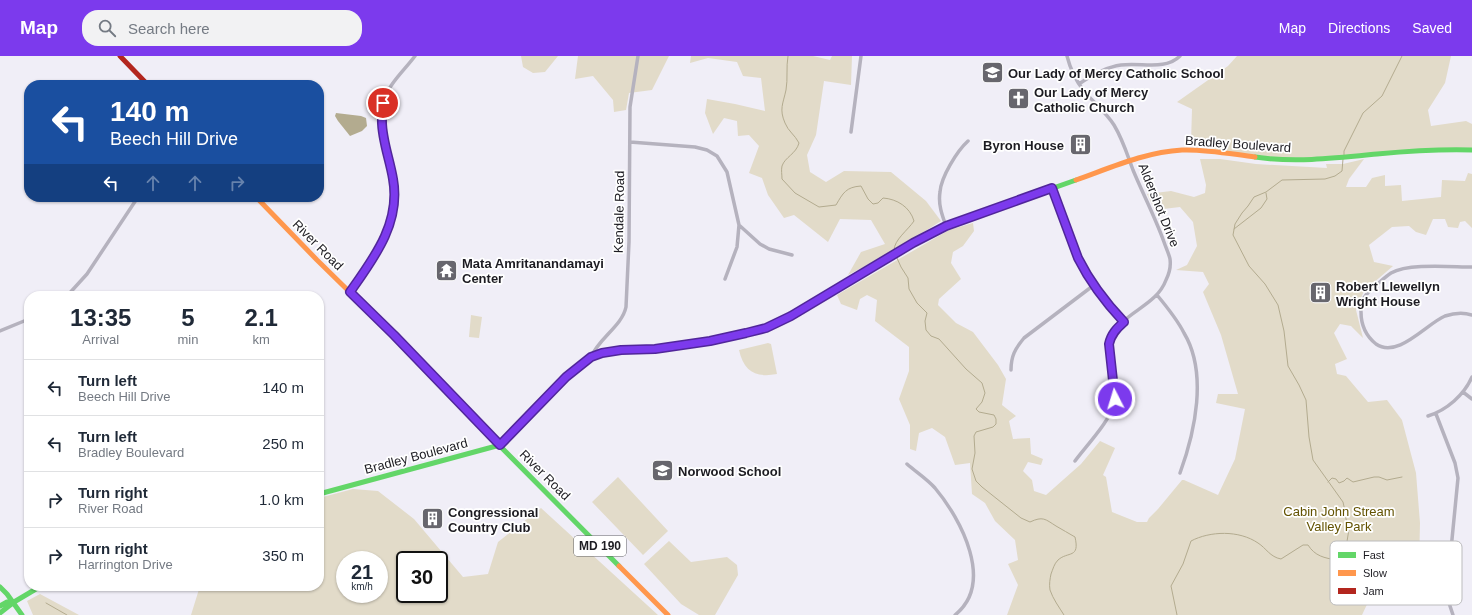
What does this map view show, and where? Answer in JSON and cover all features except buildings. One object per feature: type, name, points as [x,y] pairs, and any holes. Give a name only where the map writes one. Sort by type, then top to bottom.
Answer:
[{"type":"main road","points":[[120,56],[143,80]]},
{"type":"main road","name":"Bradley Boulevard","points":[[324,493],[500,445],[566,377],[591,357],[602,353],[621,350],[655,349],[710,341],[766,328],[791,316],[913,243],[946,226],[1130,160],[1166,151],[1188,150],[1211,151],[1268,159],[1322,159],[1437,150],[1472,150]]},
{"type":"main road","name":"River Road","points":[[261,202],[394,335],[668,615]]},
{"type":"main road","points":[[0,587],[14,602],[22,615]]},
{"type":"main road","points":[[0,612],[33,591]]},
{"type":"main road","points":[[0,606],[7,602],[14,602]]},
{"type":"street","points":[[350,292],[379,250],[387,232],[392,214],[394,180],[381,120],[383,103],[392,85],[415,56]]},
{"type":"street","name":"Kendale Road","points":[[591,357],[598,344],[626,310],[629,242],[630,106],[638,56]]},
{"type":"street","points":[[851,132],[861,56]]},
{"type":"street","name":"Aldershot Drive","points":[[1067,56],[1072,70],[1080,84],[1114,124],[1123,141],[1132,168],[1170,259],[1170,269],[1162,290],[1115,330],[1110,338],[1109,356],[1115,390],[1114,406],[1108,418],[1075,461]]},
{"type":"street","points":[[1080,84],[1110,68],[1121,65],[1136,64],[1166,65],[1180,56]]},
{"type":"street","points":[[946,226],[940,203],[940,191],[954,158],[961,147],[968,141]]},
{"type":"street","points":[[630,142],[695,147],[707,150],[717,156],[727,172],[739,225],[737,247],[725,280]]},
{"type":"street","points":[[1052,188],[1078,258],[1094,285],[1124,322]]},
{"type":"street","points":[[72,291],[87,274],[135,202]]},
{"type":"street","points":[[739,225],[760,244],[769,249],[792,255]]},
{"type":"street","points":[[1472,267],[1404,268],[1391,273],[1371,289],[1363,300],[1361,318],[1365,333],[1369,338],[1377,345],[1391,348],[1403,344],[1445,316],[1455,313],[1472,315]]},
{"type":"street","points":[[1010,370],[1011,360],[1017,347],[1024,338],[1094,285]]},
{"type":"street","points":[[1157,295],[1185,333],[1196,367],[1197,387],[1195,421],[1186,457],[1180,473]]},
{"type":"street","points":[[0,331],[24,321]]},
{"type":"street","points":[[1428,416],[1436,414],[1450,405],[1463,392],[1472,377]]},
{"type":"street","points":[[1463,392],[1472,399]]},
{"type":"street","points":[[1436,414],[1455,463],[1458,478],[1452,541]]},
{"type":"street","points":[[906,464],[934,488],[946,503],[964,535],[970,553],[974,577],[973,588],[963,606],[955,615]]},
{"type":"street","points":[[1450,605],[1453,615]]},
{"type":"green space","points":[[521,56],[558,56],[545,72],[533,73],[523,67]]},
{"type":"green space","points":[[578,56],[669,56],[652,90],[629,93],[626,110],[614,112],[613,100],[593,76],[575,79]]},
{"type":"green space","points":[[691,56],[813,56],[830,60],[832,56],[852,56],[851,85],[824,81],[816,135],[807,155],[810,172],[826,182],[844,171],[891,172],[926,201],[941,221],[892,252],[848,275],[861,252],[885,244],[871,220],[840,219],[828,242],[794,215],[784,218],[768,195],[762,178],[749,173],[759,146],[749,135],[738,136],[737,121],[724,118],[713,134],[705,113],[707,99],[765,111],[761,78],[743,76],[737,62],[708,58],[690,63]]},
{"type":"green space","points":[[1237,56],[1451,56],[1445,83],[1428,110],[1431,126],[1466,121],[1472,124],[1472,148],[1281,160],[1238,155],[1191,143],[1192,109],[1177,102],[1228,66]]},
{"type":"green space","name":"Cabin John Stream Valley Park","points":[[1200,159],[1220,159],[1256,164],[1327,168],[1326,164],[1343,164],[1364,159],[1349,179],[1346,187],[1366,187],[1372,178],[1385,175],[1385,186],[1401,185],[1402,201],[1441,197],[1442,180],[1465,181],[1468,173],[1472,174],[1472,228],[1465,221],[1460,222],[1458,228],[1448,227],[1445,219],[1433,219],[1426,235],[1416,232],[1409,226],[1392,227],[1369,245],[1374,262],[1393,266],[1364,291],[1356,310],[1363,338],[1351,326],[1340,324],[1334,333],[1347,359],[1335,364],[1337,374],[1346,376],[1368,402],[1387,400],[1402,420],[1416,473],[1420,523],[1420,541],[1330,541],[1330,605],[1367,605],[1362,615],[1007,615],[1018,585],[1008,564],[1018,560],[1015,540],[995,521],[985,503],[972,494],[970,463],[955,465],[945,437],[932,428],[919,433],[916,451],[910,449],[910,425],[899,399],[909,371],[909,347],[875,321],[877,300],[867,295],[860,299],[857,310],[841,304],[837,295],[949,230],[973,223],[974,231],[963,246],[953,252],[951,263],[961,279],[939,299],[938,305],[956,323],[973,332],[998,365],[1006,379],[1002,405],[1016,416],[1009,421],[1013,439],[1030,438],[1031,454],[1043,459],[1041,465],[1028,462],[1023,471],[1032,480],[1034,491],[1046,495],[1081,464],[1100,441],[1115,448],[1103,475],[1106,477],[1112,512],[1137,522],[1147,522],[1182,480],[1218,495],[1235,459],[1245,409],[1216,403],[1218,394],[1238,394],[1221,335],[1203,292],[1209,284],[1203,272],[1176,270],[1187,265],[1197,246],[1193,222],[1180,207],[1155,210],[1147,194],[1171,191],[1194,197],[1205,193],[1206,185]]},
{"type":"green space","points":[[471,315],[482,317],[479,338],[469,337]]},
{"type":"green space","points":[[768,343],[771,344],[777,374],[763,375],[752,372],[744,364],[739,350]]},
{"type":"green space","points":[[618,477],[668,531],[643,555],[592,502]]},
{"type":"green space","name":"Congressional Country Club","points":[[353,489],[378,491],[414,519],[441,551],[396,551],[396,603],[448,603],[448,559],[463,577],[488,574],[498,542],[541,508],[658,615],[191,615],[198,591],[324,591],[324,497]]},
{"type":"green space","points":[[669,541],[691,562],[727,557],[737,565],[738,575],[715,615],[699,615],[681,604],[644,564]]},
{"type":"green space","points":[[40,594],[79,615],[33,615],[27,601]]},
{"type":"shaded area","points":[[336,113],[366,118],[367,126],[362,131],[350,136],[338,121],[335,116]]},
{"type":"waterway","points":[[788,56],[787,86],[782,106],[782,114],[786,126],[799,143],[796,150],[783,163],[782,179],[795,193],[819,207],[836,205],[848,189],[861,186],[868,199],[873,204],[878,203],[883,198],[898,202],[906,208],[914,221],[896,243],[894,250]]},
{"type":"waterway","points":[[1344,155],[1344,151],[1363,113],[1382,96],[1402,56]]},
{"type":"waterway","points":[[1343,159],[1342,171],[1335,176],[1325,179],[1282,180],[1266,192],[1254,197],[1235,224],[1233,235],[1249,266],[1265,284],[1278,305],[1284,331],[1288,366],[1306,400],[1309,437],[1313,460],[1343,502],[1349,529],[1347,541]]},
{"type":"waterway","points":[[1234,229],[1261,208],[1267,199],[1266,193]]},
{"type":"waterway","points":[[897,258],[908,278],[909,289],[917,303],[927,313],[925,321],[926,330],[931,336],[939,339],[966,369],[982,383],[985,393],[982,402],[976,409],[979,412],[994,415],[996,419],[996,424],[993,427],[976,432],[974,436],[975,453],[972,469],[976,481],[1021,518],[1030,522],[1038,519],[1044,519],[1075,537],[1076,549],[1074,552],[1058,560],[1053,568],[1050,580],[1051,593],[1064,615]]},
{"type":"waterway","points":[[1328,482],[1332,478],[1336,479],[1339,483],[1347,478],[1353,482],[1374,477],[1387,480],[1402,477]]},
{"type":"waterway","points":[[1177,615],[1171,586],[1183,564],[1191,541],[1207,535],[1224,533],[1242,536],[1258,543],[1271,554],[1281,559],[1303,545],[1308,545],[1320,556],[1330,558]]},
{"type":"waterway","points":[[46,603],[67,615]]},
{"type":"traffic: fast","points":[[1255,157],[1301,160],[1413,151],[1472,150]]},
{"type":"traffic: fast","points":[[840,286],[913,243],[946,226],[1076,180]]},
{"type":"traffic: fast","points":[[368,310],[619,566]]},
{"type":"traffic: fast","points":[[324,493],[500,445],[567,377],[591,357],[602,353],[621,350],[655,349],[727,337]]},
{"type":"traffic: fast","points":[[0,587],[22,615]]},
{"type":"traffic: fast","points":[[0,613],[14,602],[33,591]]},
{"type":"traffic: fast","points":[[0,606],[7,602],[14,602]]},
{"type":"traffic: slow","points":[[1076,180],[1128,161],[1168,151],[1200,150],[1255,157]]},
{"type":"traffic: slow","points":[[261,202],[368,310]]},
{"type":"traffic: slow","points":[[727,337],[766,328],[791,316],[840,286]]},
{"type":"traffic: slow","points":[[619,566],[668,615]]},
{"type":"traffic: jam","points":[[120,56],[143,80]]},
{"type":"place","name":"Our Lady of Mercy Catholic School","points":[[993,73]]},
{"type":"place","name":"Our Lady of Mercy Catholic Church","points":[[1019,99]]},
{"type":"place","name":"Byron House","points":[[1080,145]]},
{"type":"place","name":"Mata Amritanandamayi Center","points":[[447,270]]},
{"type":"place","name":"Robert Llewellyn Wright House","points":[[1321,293]]},
{"type":"place","name":"Norwood School","points":[[663,471]]},
{"type":"place","name":"Congressional Country Club","points":[[433,519]]},
{"type":"route","points":[[383,103],[381,120],[394,180],[392,214],[387,232],[379,250],[350,292],[394,335],[500,445],[566,377],[591,357],[602,353],[621,350],[655,349],[710,341],[766,328],[791,316],[913,243],[946,226],[1052,188],[1078,258],[1094,285],[1124,322],[1115,330],[1110,338],[1109,344],[1109,356],[1115,390],[1115,399]]}]
